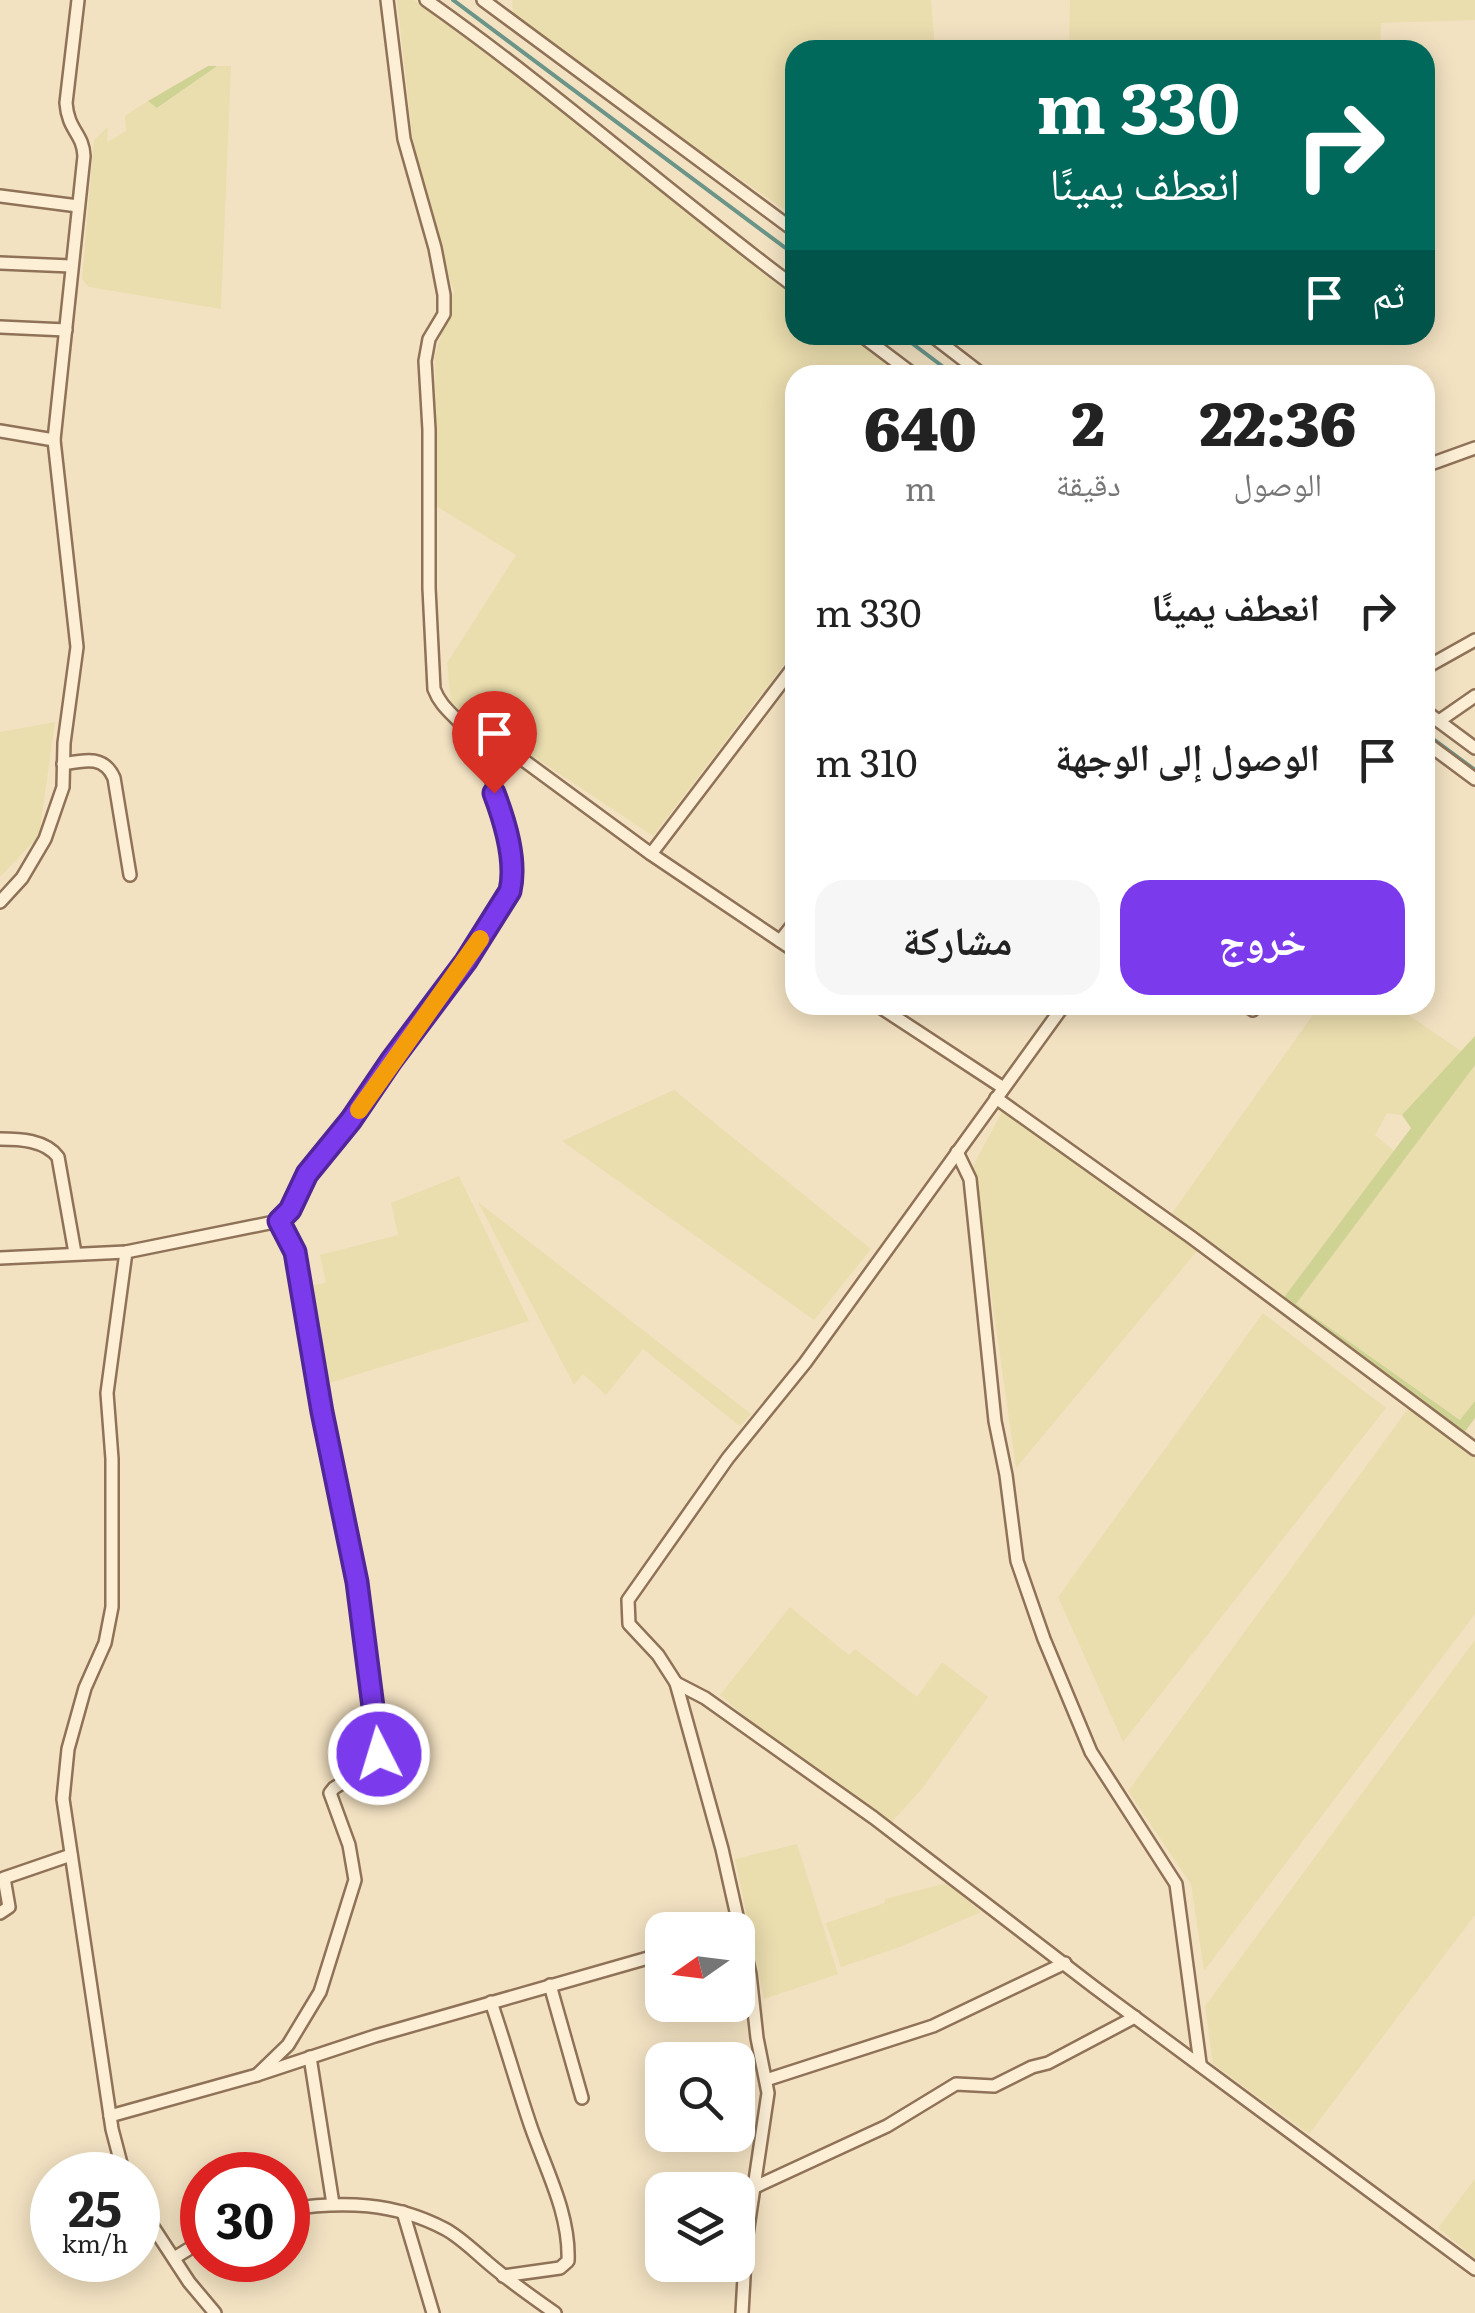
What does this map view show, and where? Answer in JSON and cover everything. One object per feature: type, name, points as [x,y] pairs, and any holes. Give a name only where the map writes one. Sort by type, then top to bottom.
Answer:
[{"type":"street","points":[[0,902],[22,878],[44,840],[63,788],[65,726],[77,647],[54,440],[83,145],[71,128],[66,103],[78,0]]},
{"type":"street","points":[[0,1258],[126,1252],[279,1221],[290,1210],[307,1174],[466,961],[510,891],[512,869],[502,814],[470,733],[440,704],[434,689],[428,588],[426,360],[429,339],[444,314],[444,295],[404,139],[388,0]]},
{"type":"street","points":[[426,0],[627,152],[785,279]]},
{"type":"street","points":[[483,0],[785,223]]},
{"type":"street","points":[[0,196],[78,206]]},
{"type":"street","points":[[0,262],[72,266]]},
{"type":"street","points":[[0,342],[1,327],[66,330]]},
{"type":"street","points":[[874,345],[900,365]]},
{"type":"street","points":[[944,345],[970,365]]},
{"type":"street","points":[[0,431],[54,440]]},
{"type":"street","points":[[1435,462],[1475,448]]},
{"type":"street","points":[[1435,662],[1475,640]]},
{"type":"street","points":[[651,854],[785,678]]},
{"type":"street","points":[[1439,720],[1475,696]]},
{"type":"street","points":[[1435,717],[1475,748]]},
{"type":"street","points":[[470,733],[507,748],[651,854],[785,945]]},
{"type":"street","points":[[1435,749],[1475,779]]},
{"type":"street","points":[[63,764],[98,760],[109,766],[130,876]]},
{"type":"street","points":[[780,942],[785,935]]},
{"type":"street","points":[[891,1015],[1475,1449]]},
{"type":"street","points":[[735,1912],[722,1849],[676,1683],[658,1655],[629,1624],[628,1600],[728,1458],[805,1363],[1057,1015]]},
{"type":"street","points":[[0,1139],[54,1150],[75,1253]]},
{"type":"street","points":[[958,1152],[970,1179],[995,1421],[1017,1561],[1087,1745],[1176,1884],[1200,2064]]},
{"type":"street","points":[[257,2075],[288,2045],[320,1992],[355,1880],[349,1844],[330,1794],[375,1763],[379,1743],[357,1582],[322,1412],[301,1282],[295,1252],[279,1221]]},
{"type":"street","points":[[119,2152],[64,1799],[68,1749],[85,1688],[105,1643],[112,1607],[112,1460],[106,1406],[126,1252]]},
{"type":"street","points":[[676,1683],[705,1698],[860,1808],[1475,2269]]},
{"type":"street","points":[[0,1913],[9,1906],[4,1878],[71,1855]]},
{"type":"street","points":[[110,2116],[645,1959]]},
{"type":"street","points":[[766,2080],[933,2026],[1065,1963]]},
{"type":"street","points":[[550,1985],[582,2098]]},
{"type":"street","points":[[492,2002],[560,2204],[569,2248],[568,2260],[560,2268],[504,2276]]},
{"type":"street","points":[[755,2186],[887,2126],[956,2084],[994,2086],[1032,2067],[1048,2064],[1136,2017]]},
{"type":"street","points":[[754,2022],[766,2080],[767,2115],[755,2186]]},
{"type":"street","points":[[310,2058],[333,2204]]},
{"type":"street","points":[[310,2207],[378,2204],[444,2228],[556,2313]]},
{"type":"street","points":[[403,2212],[433,2313]]},
{"type":"street","points":[[160,2237],[215,2313]]},
{"type":"street","points":[[174,2258],[180,2254]]},
{"type":"street","points":[[742,2313],[744,2282]]},
{"type":"shaded area","points":[[397,0],[414,0],[785,277],[785,345],[877,345],[904,365],[785,365],[785,663],[653,836],[451,702],[447,663],[516,555],[436,506],[435,355],[454,292],[416,169]]},
{"type":"shaded area","points":[[512,0],[931,0],[934,40],[785,40],[785,210],[514,21]]},
{"type":"shaded area","points":[[1070,0],[1475,0],[1475,20],[1381,23],[1380,40],[1069,40]]},
{"type":"shaded area","points":[[217,66],[231,66],[221,309],[89,287],[82,279],[94,140],[108,127],[107,142],[126,131],[125,116],[148,101],[158,108]]},
{"type":"shaded area","points":[[55,722],[39,836],[0,877],[0,732]]},
{"type":"shaded area","points":[[1313,1015],[1409,1015],[1461,1051],[1402,1115],[1387,1113],[1375,1135],[1394,1151],[1279,1304],[1203,1244],[1016,1468],[973,1166],[1004,1108],[1170,1216]]},
{"type":"shaded area","points":[[1475,1065],[1475,1401],[1461,1420],[1296,1304]]},
{"type":"shaded area","points":[[674,1090],[871,1249],[814,1320],[562,1141]]},
{"type":"shaded area","points":[[459,1176],[529,1321],[323,1385],[307,1286],[326,1283],[320,1255],[398,1235],[391,1203]]},
{"type":"shaded area","points":[[478,1202],[751,1414],[740,1426],[643,1349],[606,1395],[583,1374],[574,1385]]},
{"type":"shaded area","points":[[1263,1313],[1386,1408],[1123,1742],[1058,1597]]},
{"type":"shaded area","points":[[1413,1402],[1475,1449],[1475,1614],[1204,1971],[1191,1884],[1128,1791]]},
{"type":"shaded area","points":[[790,1607],[849,1655],[855,1649],[917,1697],[942,1662],[988,1697],[921,1790],[888,1826],[777,1744],[720,1695]]},
{"type":"shaded area","points":[[1475,1640],[1475,1915],[1309,2134],[1213,2064],[1205,2006]]},
{"type":"shaded area","points":[[797,1844],[838,1974],[764,1999],[755,1956],[755,1912],[746,1912],[735,1859]]},
{"type":"shaded area","points":[[947,1883],[981,1912],[841,1967],[826,1923],[885,1903],[885,1899]]},
{"type":"shaded area","points":[[1475,2179],[1475,2258],[1438,2228]]},
{"type":"green space","points":[[208,66],[217,66],[157,108],[148,101]]},
{"type":"green space","points":[[1475,1036],[1475,1065],[1296,1304],[1460,1420],[1475,1401],[1475,1418],[1461,1437],[1279,1304],[1411,1128],[1402,1115]]},
{"type":"waterway","points":[[453,0],[785,248]]},
{"type":"waterway","points":[[914,345],[941,365]]},
{"type":"waterway","points":[[1435,740],[1475,770]]},
{"type":"slow traffic","points":[[359,1110],[480,939]]},
{"type":"route","points":[[379,1754],[365,1629],[308,1320],[295,1252],[279,1221],[290,1210],[307,1174],[372,1092],[466,961],[510,891],[508,843],[494,793]]}]
